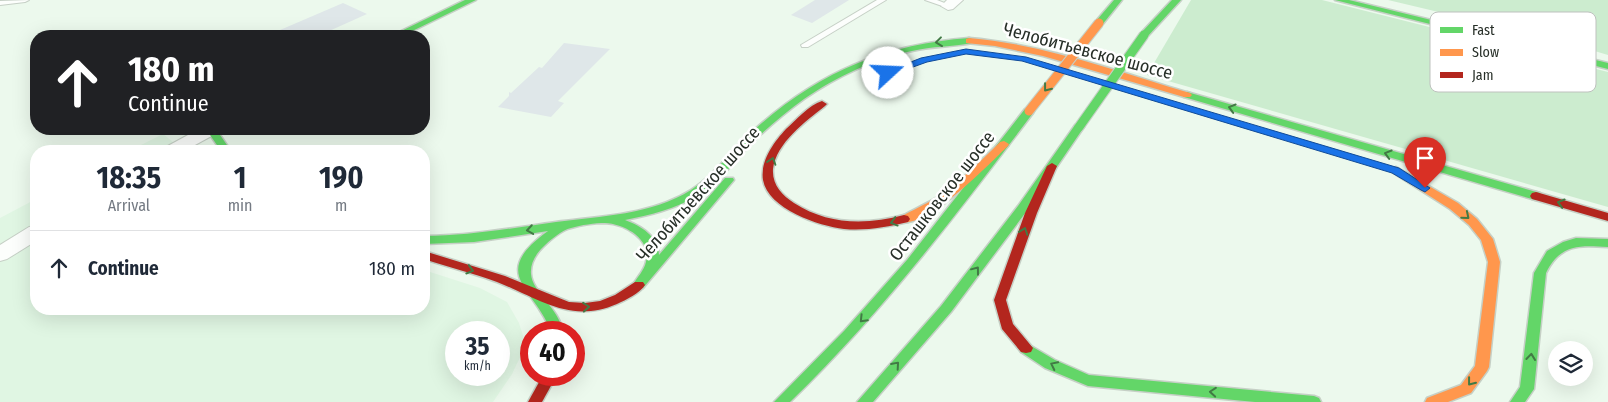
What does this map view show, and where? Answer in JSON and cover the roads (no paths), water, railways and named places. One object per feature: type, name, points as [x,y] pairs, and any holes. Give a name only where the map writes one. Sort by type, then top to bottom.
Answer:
[{"type":"street","points":[[407,30],[472,0]]},
{"type":"street","name":"Осташковское шоссе","points":[[781,402],[799,386],[896,284],[1029,111],[1118,0]]},
{"type":"street","points":[[864,402],[946,308],[1052,166],[1168,0]]},
{"type":"street","points":[[1144,35],[1177,0]]},
{"type":"street","points":[[1339,0],[1430,22]]},
{"type":"street","points":[[1374,0],[1430,13]]},
{"type":"street","name":"Челобитьевское шоссе","points":[[430,240],[480,237],[634,215],[670,205],[696,192],[761,128],[780,112],[840,75],[874,59],[928,44],[953,40],[998,44],[1045,54],[1608,217]]},
{"type":"street","name":"Челобитьевское шоссе","points":[[946,54],[966,52],[1023,59],[1187,107]]},
{"type":"street","name":"Челобитьевское шоссе","points":[[768,139],[789,122],[832,97],[793,125],[781,141],[768,177],[774,192],[791,208],[819,220],[849,226],[882,225],[908,218],[943,198],[969,178],[1004,144]]},
{"type":"street","points":[[183,145],[200,135]]},
{"type":"street","points":[[1052,166],[1030,213],[1000,300],[1007,326],[1022,345],[1050,364],[1088,380],[1314,402]]},
{"type":"street","points":[[1432,402],[1466,389],[1482,367],[1494,262],[1486,239],[1473,222],[1454,206],[1391,169],[1442,184]]},
{"type":"street","name":"Челобитьевское шоссе","points":[[430,257],[498,278],[519,287],[539,299],[564,308],[600,306],[623,297],[641,284],[738,170]]},
{"type":"street","name":"Челобитьевское шоссе","points":[[596,220],[627,224],[640,231],[649,241],[654,252],[654,260],[650,272],[641,284]]},
{"type":"street","name":"Челобитьевское шоссе","points":[[539,299],[531,291],[525,277],[525,266],[530,253],[548,235],[578,222]]},
{"type":"street","points":[[0,254],[30,236]]},
{"type":"street","points":[[1517,402],[1527,389],[1540,273],[1546,256],[1564,245],[1596,242],[1608,243]]},
{"type":"street","points":[[539,299],[551,313],[554,321]]},
{"type":"street","points":[[535,402],[544,386]]},
{"type":"lane","points":[[0,3],[25,0]]},
{"type":"lane","points":[[805,45],[882,0]]},
{"type":"lane","points":[[930,0],[952,3]]}]
